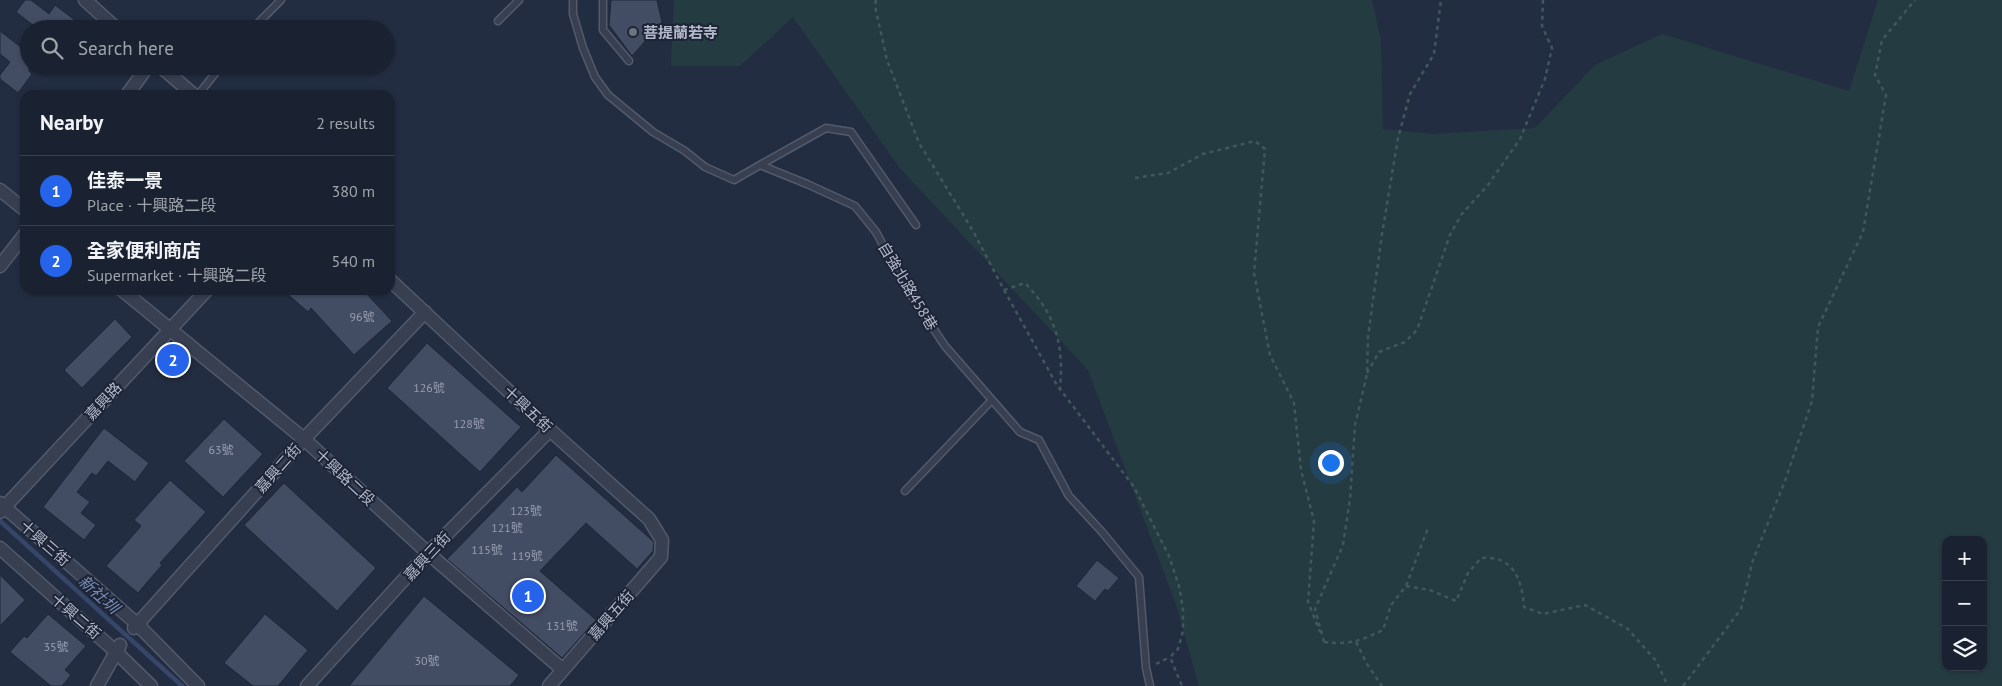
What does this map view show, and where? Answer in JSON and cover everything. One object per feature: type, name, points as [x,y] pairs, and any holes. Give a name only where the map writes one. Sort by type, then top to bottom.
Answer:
[{"type":"street","points":[[85,0],[107,20]]},
{"type":"street","points":[[131,90],[141,75]]},
{"type":"street","points":[[171,75],[188,90]]},
{"type":"street","points":[[0,190],[20,206]]},
{"type":"street","points":[[0,266],[20,240]]},
{"type":"street","name":"十興五街","points":[[395,285],[648,519],[662,540]]},
{"type":"street","name":"十興路二段","points":[[128,295],[304,439],[428,553],[563,670]]},
{"type":"street","name":"嘉興路","points":[[1,509],[202,295]]},
{"type":"street","name":"嘉興二街","points":[[136,626],[304,439],[425,312]]},
{"type":"street","name":"嘉興三街","points":[[307,686],[428,553],[550,430]]},
{"type":"street","name":"十興三街","points":[[1,509],[136,626],[198,686]]},
{"type":"street","name":"嘉興五街","points":[[549,686],[661,557],[662,540]]},
{"type":"street","name":"十興二街","points":[[0,548],[118,648],[151,686]]},
{"type":"street","points":[[97,686],[118,648]]},
{"type":"lane","points":[[261,20],[280,0]]},
{"type":"lane","points":[[498,21],[519,0]]},
{"type":"lane","points":[[573,0],[572,14],[583,48],[595,77],[608,95],[653,132],[685,151],[705,167],[734,180],[826,128],[851,132],[916,225]]},
{"type":"lane","points":[[602,0],[603,30],[629,61]]},
{"type":"lane","points":[[202,90],[214,75]]},
{"type":"lane","name":"自強北路458巷","points":[[760,165],[855,206],[876,232],[903,283],[945,346],[1020,432],[1039,440],[1069,496],[1139,577],[1146,668],[1150,686]]},
{"type":"lane","points":[[905,491],[992,400]]},
{"type":"path","points":[[876,0],[875,6],[887,60],[920,143],[973,231],[1060,389],[1134,487],[1169,556],[1179,586],[1183,609],[1182,631],[1178,649],[1170,657],[1146,668]]},
{"type":"path","points":[[1324,642],[1315,609],[1343,545],[1350,499],[1355,425],[1366,374],[1368,337],[1382,234],[1398,138],[1410,94],[1434,54],[1441,0]]},
{"type":"path","points":[[1366,374],[1379,352],[1404,342],[1417,330],[1450,235],[1461,215],[1488,185],[1520,139],[1545,80],[1552,48],[1542,26],[1543,0]]},
{"type":"path","points":[[1683,686],[1741,609],[1753,560],[1785,481],[1812,401],[1818,327],[1863,232],[1886,95],[1875,75],[1882,40],[1915,0]]},
{"type":"path","points":[[1135,178],[1168,174],[1203,154],[1254,141],[1265,149],[1254,274],[1270,355],[1294,403],[1301,470],[1314,521],[1308,602],[1324,642]]},
{"type":"path","points":[[1004,290],[1025,283],[1038,296],[1053,319],[1062,369],[1060,389]]},
{"type":"path","points":[[1324,642],[1342,644],[1356,642],[1383,630],[1391,605],[1406,586],[1428,528]]},
{"type":"path","points":[[1406,586],[1430,590],[1456,601],[1468,573],[1481,558],[1495,557],[1514,570],[1523,597],[1524,607],[1543,614],[1586,605],[1628,629],[1656,660],[1668,686]]},
{"type":"path","points":[[1356,642],[1367,664],[1382,686]]},
{"type":"path","points":[[1170,657],[1182,686]]},
{"type":"shaded area","points":[[674,0],[1372,0],[1381,39],[1383,129],[1432,134],[1535,128],[1595,65],[1662,34],[1849,91],[1878,0],[2002,0],[2002,686],[1199,686],[1176,605],[1088,370],[899,167],[793,17],[740,66],[671,66]]},
{"type":"building","points":[[25,0],[31,0],[49,14],[55,5],[75,20],[26,20],[16,12]]},
{"type":"building","name":"菩提蘭若寺","points":[[611,0],[657,0],[662,22],[632,56],[609,25]]},
{"type":"building","points":[[0,31],[20,46],[20,75],[31,75],[18,93],[0,79],[0,75],[10,62],[0,54]]},
{"type":"building","points":[[289,295],[368,295],[392,321],[354,355],[311,308],[308,312]]},
{"type":"building","points":[[115,319],[132,337],[82,388],[64,370]]},
{"type":"building","points":[[427,343],[521,427],[480,472],[387,388]]},
{"type":"building","points":[[224,419],[263,454],[223,497],[184,461]]},
{"type":"building","points":[[104,428],[149,463],[135,482],[108,461],[96,476],[92,473],[77,492],[90,502],[81,513],[96,525],[84,540],[43,507]]},
{"type":"building","points":[[556,455],[654,542],[653,551],[637,569],[586,523],[540,571],[596,620],[562,658],[447,559],[517,487],[522,492]]},
{"type":"building","points":[[170,480],[206,512],[160,563],[162,565],[138,593],[106,566],[141,526],[134,520]]},
{"type":"building","points":[[284,483],[376,568],[337,611],[244,525]]},
{"type":"building","points":[[1097,560],[1119,578],[1108,591],[1105,589],[1095,601],[1076,586]]},
{"type":"building","points":[[0,575],[25,600],[0,626]]},
{"type":"building","points":[[424,596],[519,675],[510,686],[349,686]]},
{"type":"building","points":[[48,614],[86,646],[65,670],[71,675],[62,686],[51,686],[10,652],[24,636],[27,638]]},
{"type":"building","points":[[265,614],[308,650],[278,686],[253,686],[224,663]]},
{"type":"waterway","name":"新社圳","points":[[0,521],[182,686]]},
{"type":"place","name":"菩提蘭若寺","points":[[633,32]]},
{"type":"place","name":"全家便利商店","points":[[173,360]]},
{"type":"place","name":"佳泰一景","points":[[528,596]]}]
